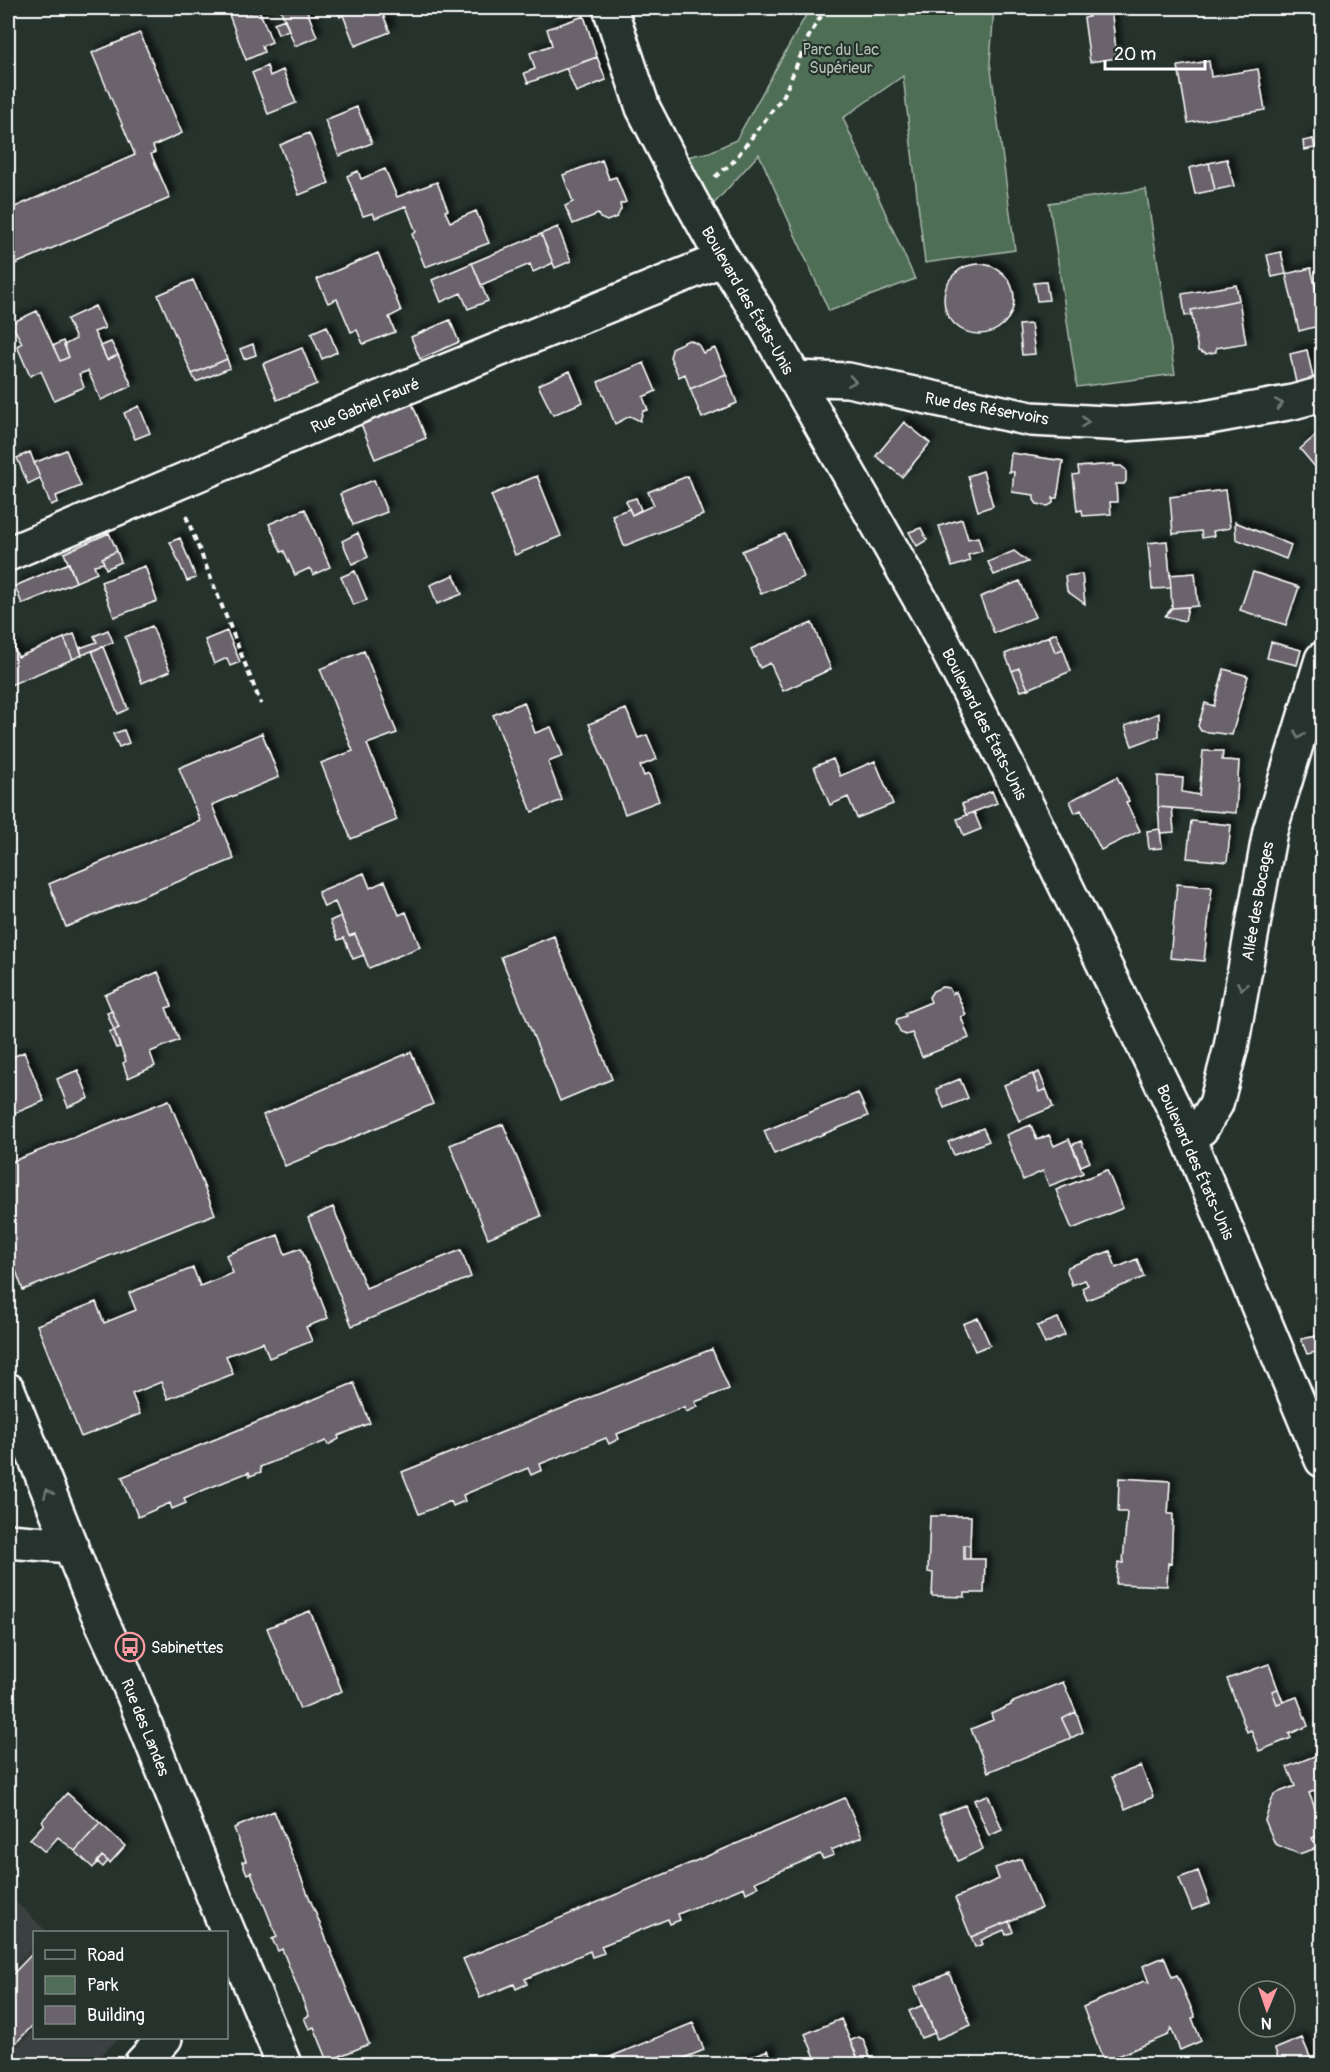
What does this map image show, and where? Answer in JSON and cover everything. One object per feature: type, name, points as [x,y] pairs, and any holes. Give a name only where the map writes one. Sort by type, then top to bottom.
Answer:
[{"type":"street","name":"Boulevard des États-Unis","points":[[610,8],[643,108],[690,199],[723,259],[756,310],[928,613],[1003,756],[1187,1135],[1323,1460]]},
{"type":"street","name":"Rue Gabriel Fauré","points":[[8,554],[723,259]]},
{"type":"street","name":"Rue des Réservoirs","points":[[794,378],[848,380],[1031,419],[1125,424],[1204,418],[1293,402],[1323,394]]},
{"type":"street","name":"Allée des Bocages","points":[[1187,1135],[1201,1128],[1210,1116],[1219,1094],[1231,1047],[1270,831],[1323,659]]},
{"type":"street","name":"Rue des Landes","points":[[8,1390],[71,1546],[219,1931]]},
{"type":"street","points":[[8,1541],[71,1546]]},
{"type":"street","name":"Rue des Landes","points":[[228,1954],[235,1972],[284,2064]]},
{"type":"street","points":[[141,2064],[163,2039]]},
{"type":"path","points":[[690,199],[733,162],[784,95],[809,36],[826,8]]},
{"type":"path","points":[[174,484],[261,704]]},
{"type":"shaded area","points":[[8,1894],[46,1931],[33,1931],[33,2039],[118,2039],[92,2064],[8,2064]]},
{"type":"green space","name":"Parc du Lac Supérieur","points":[[810,8],[994,8],[990,62],[1015,250],[925,263],[903,76],[843,118],[915,279],[829,311],[759,154],[711,207],[686,157],[710,152],[736,140]]},
{"type":"green space","points":[[1146,189],[1175,374],[1077,387],[1049,203]]},
{"type":"building","points":[[207,8],[223,8],[209,13]]},
{"type":"building","points":[[247,8],[249,13],[259,10],[272,42],[262,46],[264,52],[246,60],[229,15]]},
{"type":"building","points":[[280,8],[306,8],[317,37],[295,46]]},
{"type":"building","points":[[337,8],[385,8],[386,10],[382,12],[390,32],[355,46],[343,15],[340,17]]},
{"type":"building","points":[[1088,8],[1111,8],[1117,58],[1090,62],[1084,18],[1089,17]]},
{"type":"building","points":[[584,16],[597,57],[528,83],[524,73],[535,69],[530,53],[552,45],[547,29]]},
{"type":"building","points":[[285,19],[289,30],[278,34],[274,23]]},
{"type":"building","points":[[140,33],[182,133],[153,146],[155,152],[151,154],[170,198],[8,267],[8,210],[135,155],[92,53]]},
{"type":"building","points":[[597,57],[606,80],[576,92],[566,68]]},
{"type":"building","points":[[1209,61],[1211,77],[1258,69],[1265,110],[1188,123],[1178,66]]},
{"type":"building","points":[[267,66],[270,76],[283,70],[296,103],[268,114],[252,73]]},
{"type":"building","points":[[357,107],[372,143],[339,156],[325,120]]},
{"type":"building","points":[[309,133],[329,183],[299,195],[280,145]]},
{"type":"building","points":[[1313,139],[1315,148],[1304,150],[1303,141]]},
{"type":"building","points":[[1227,159],[1234,186],[1215,190],[1209,163]]},
{"type":"building","points":[[602,160],[609,179],[616,177],[626,202],[620,204],[621,209],[617,217],[607,221],[600,218],[598,214],[573,224],[565,206],[573,202],[563,175]]},
{"type":"building","points":[[1209,163],[1215,190],[1195,194],[1189,168]]},
{"type":"building","points":[[385,169],[397,197],[437,182],[448,210],[445,211],[450,222],[476,211],[489,243],[425,267],[412,234],[416,232],[406,206],[375,218],[373,213],[363,216],[347,176],[358,171],[361,179]]},
{"type":"building","points":[[558,227],[571,261],[555,268],[541,234]]},
{"type":"building","points":[[541,234],[553,263],[533,272],[530,264],[481,285],[472,263]]},
{"type":"building","points":[[1281,252],[1286,274],[1272,277],[1267,255]]},
{"type":"building","points":[[378,253],[401,311],[389,317],[395,332],[363,344],[357,330],[351,332],[337,299],[328,303],[317,279]]},
{"type":"building","points":[[472,263],[488,301],[468,309],[461,293],[441,302],[432,280]]},
{"type":"building","points":[[986,264],[999,270],[1008,279],[1012,285],[1014,299],[1012,313],[1004,324],[993,332],[972,334],[954,324],[946,313],[944,292],[954,274],[965,266]]},
{"type":"building","points":[[1311,268],[1317,294],[1322,293],[1322,325],[1299,331],[1286,274]]},
{"type":"building","points":[[193,280],[227,359],[192,374],[158,295]]},
{"type":"building","points":[[1046,282],[1049,300],[1037,301],[1034,283]]},
{"type":"building","points":[[1236,285],[1239,300],[1191,310],[1192,315],[1185,316],[1182,294]]},
{"type":"building","points":[[1239,300],[1246,343],[1216,348],[1216,352],[1206,354],[1198,351],[1191,310]]},
{"type":"building","points":[[95,306],[105,328],[94,332],[107,360],[118,355],[132,386],[101,400],[88,371],[79,374],[84,387],[54,400],[41,371],[30,376],[17,346],[22,343],[11,323],[37,311],[60,361],[69,357],[64,345],[76,339],[67,319]]},
{"type":"building","points":[[450,320],[459,342],[420,359],[411,337]]},
{"type":"building","points":[[1031,324],[1035,354],[1022,355],[1019,325]]},
{"type":"building","points":[[327,326],[337,352],[322,359],[311,333]]},
{"type":"building","points":[[689,340],[698,344],[703,353],[715,348],[726,374],[690,389],[685,374],[679,377],[670,357],[673,347]]},
{"type":"building","points":[[63,341],[69,357],[60,361],[53,346]]},
{"type":"building","points":[[111,342],[118,355],[107,360],[101,346]]},
{"type":"building","points":[[253,344],[256,355],[244,359],[240,349]]},
{"type":"building","points":[[302,348],[317,384],[277,400],[263,364]]},
{"type":"building","points":[[1307,350],[1313,378],[1296,383],[1290,354]]},
{"type":"building","points":[[227,359],[230,368],[196,382],[192,374]]},
{"type":"building","points":[[644,363],[656,391],[643,397],[648,410],[643,411],[640,421],[630,416],[615,424],[598,382]]},
{"type":"building","points":[[570,371],[583,402],[553,415],[538,385]]},
{"type":"building","points":[[726,374],[737,403],[702,418],[690,389]]},
{"type":"building","points":[[412,403],[426,438],[375,459],[361,424]]},
{"type":"building","points":[[139,406],[150,433],[135,439],[124,413]]},
{"type":"building","points":[[904,422],[930,443],[902,477],[876,456]]},
{"type":"building","points":[[1322,430],[1322,475],[1300,449]]},
{"type":"building","points":[[66,450],[81,486],[56,496],[58,502],[51,505],[34,463]]},
{"type":"building","points":[[30,452],[40,478],[28,484],[17,458]]},
{"type":"building","points":[[1011,453],[1063,461],[1057,498],[1053,498],[1053,503],[1048,506],[1037,504],[1034,495],[1012,492],[1014,472],[1009,472]]},
{"type":"building","points":[[1114,464],[1126,470],[1126,481],[1124,484],[1116,484],[1117,502],[1110,502],[1111,514],[1083,516],[1082,510],[1077,511],[1073,475],[1079,474],[1078,467]]},
{"type":"building","points":[[983,471],[993,506],[978,511],[968,476]]},
{"type":"building","points":[[537,476],[561,536],[515,555],[491,495]]},
{"type":"building","points":[[688,476],[703,515],[624,546],[612,515],[629,509],[632,515],[654,505],[648,492]]},
{"type":"building","points":[[374,480],[387,512],[353,525],[340,494]]},
{"type":"building","points":[[1225,490],[1230,528],[1213,531],[1214,536],[1202,538],[1201,531],[1173,534],[1170,497]]},
{"type":"building","points":[[636,498],[641,510],[632,515],[626,501]]},
{"type":"building","points":[[305,509],[330,567],[313,575],[310,568],[295,575],[284,551],[281,552],[269,524]]},
{"type":"building","points":[[962,519],[968,539],[978,537],[982,551],[968,555],[970,561],[952,567],[939,526]]},
{"type":"building","points":[[1235,522],[1291,545],[1286,559],[1236,539]]},
{"type":"building","points":[[921,528],[927,540],[917,546],[909,532]]},
{"type":"building","points":[[109,533],[117,551],[102,558],[104,563],[94,565],[97,573],[76,582],[64,553]]},
{"type":"building","points":[[358,533],[368,557],[352,564],[342,541]]},
{"type":"building","points":[[785,534],[804,577],[761,594],[742,551]]},
{"type":"building","points":[[180,538],[196,578],[187,581],[170,542]]},
{"type":"building","points":[[1167,541],[1171,588],[1152,589],[1148,543]]},
{"type":"building","points":[[117,551],[121,562],[106,569],[102,558]]},
{"type":"building","points":[[1014,551],[1028,562],[994,575],[988,562]]},
{"type":"building","points":[[69,563],[76,582],[22,604],[15,586]]},
{"type":"building","points":[[145,566],[157,601],[114,617],[101,582]]},
{"type":"building","points":[[355,571],[367,600],[353,605],[341,577]]},
{"type":"building","points":[[1253,572],[1299,587],[1286,625],[1240,610]]},
{"type":"building","points":[[1195,573],[1198,606],[1172,608],[1170,575]]},
{"type":"building","points":[[1082,574],[1085,604],[1067,591],[1065,576]]},
{"type":"building","points":[[454,575],[462,594],[437,604],[430,585]]},
{"type":"building","points":[[1020,581],[1035,617],[994,633],[980,597]]},
{"type":"building","points":[[1188,607],[1185,621],[1165,616],[1172,608]]},
{"type":"building","points":[[812,623],[831,669],[783,691],[770,663],[760,668],[751,649]]},
{"type":"building","points":[[152,626],[170,671],[142,683],[125,637]]},
{"type":"building","points":[[108,630],[113,642],[82,655],[80,648],[97,642],[94,636]]},
{"type":"building","points":[[227,631],[240,662],[230,666],[227,658],[214,664],[205,640]]},
{"type":"building","points":[[1056,633],[1063,649],[1055,652],[1049,636]]},
{"type":"building","points":[[74,634],[82,655],[73,659],[64,638]]},
{"type":"building","points":[[1049,636],[1055,652],[1063,649],[1071,671],[1028,689],[1019,668],[1012,671],[1005,654]]},
{"type":"building","points":[[64,638],[73,659],[8,686],[8,648],[13,645],[18,657]]},
{"type":"building","points":[[1271,642],[1301,650],[1297,665],[1267,658]]},
{"type":"building","points":[[103,647],[128,709],[118,714],[92,651]]},
{"type":"building","points":[[364,651],[397,733],[367,744],[397,820],[351,839],[321,763],[353,751],[320,669]]},
{"type":"building","points":[[1019,668],[1028,689],[1021,691],[1012,671]]},
{"type":"building","points":[[1224,669],[1248,676],[1232,735],[1201,731],[1198,726],[1205,703],[1214,706]]},
{"type":"building","points":[[524,702],[535,733],[551,727],[563,756],[548,762],[562,800],[532,812],[493,715]]},
{"type":"building","points":[[626,709],[638,738],[647,735],[657,759],[640,766],[644,776],[649,774],[659,801],[625,814],[589,724]]},
{"type":"building","points":[[1159,713],[1159,736],[1132,746],[1125,726]]},
{"type":"building","points":[[124,730],[129,743],[119,747],[113,734]]},
{"type":"building","points":[[262,733],[279,777],[212,805],[234,859],[66,927],[49,884],[200,821],[179,768]]},
{"type":"building","points":[[1203,751],[1223,751],[1222,760],[1239,761],[1236,813],[1158,807],[1158,776],[1183,778],[1182,792],[1199,795]]},
{"type":"building","points":[[833,759],[840,776],[875,761],[893,804],[857,818],[848,797],[830,805],[814,767]]},
{"type":"building","points":[[1117,777],[1140,831],[1101,850],[1081,810],[1075,813],[1070,801]]},
{"type":"building","points":[[992,791],[997,803],[966,815],[962,804]]},
{"type":"building","points":[[1158,807],[1172,808],[1174,832],[1160,833]]},
{"type":"building","points":[[974,812],[981,829],[964,836],[957,819]]},
{"type":"building","points":[[1191,821],[1231,825],[1227,862],[1187,858]]},
{"type":"building","points":[[1160,829],[1162,848],[1149,849],[1147,831]]},
{"type":"building","points":[[364,873],[370,888],[385,881],[399,915],[406,912],[420,947],[369,968],[355,934],[349,936],[335,902],[324,907],[318,892]]},
{"type":"building","points":[[1177,884],[1212,887],[1204,961],[1170,958]]},
{"type":"building","points":[[341,916],[349,936],[355,934],[364,955],[353,959],[344,938],[338,940],[330,921]]},
{"type":"building","points":[[554,936],[612,1079],[560,1101],[501,957]]},
{"type":"building","points":[[158,972],[172,1006],[166,1008],[179,1040],[150,1052],[155,1066],[128,1078],[123,1063],[126,1061],[114,1030],[119,1028],[105,995]]},
{"type":"building","points":[[942,987],[949,988],[952,994],[956,992],[966,1015],[961,1017],[969,1038],[922,1057],[912,1033],[906,1035],[901,1033],[896,1023],[897,1019],[931,1002],[929,997],[933,991]]},
{"type":"building","points":[[112,1011],[119,1028],[114,1030],[107,1013]]},
{"type":"building","points":[[114,1030],[120,1047],[116,1048],[109,1032]]},
{"type":"building","points":[[24,1052],[44,1101],[8,1116],[8,1059]]},
{"type":"building","points":[[411,1052],[433,1104],[285,1166],[263,1115]]},
{"type":"building","points":[[78,1070],[89,1098],[68,1107],[57,1079]]},
{"type":"building","points":[[1039,1072],[1046,1089],[1039,1092],[1033,1075]]},
{"type":"building","points":[[1033,1074],[1039,1092],[1046,1089],[1053,1107],[1019,1121],[1004,1085]]},
{"type":"building","points":[[960,1079],[968,1098],[944,1108],[936,1089]]},
{"type":"building","points":[[858,1093],[868,1116],[774,1154],[764,1131]]},
{"type":"building","points":[[169,1100],[215,1214],[23,1290],[8,1249],[8,1163]]},
{"type":"building","points":[[503,1124],[541,1216],[488,1238],[450,1145]]},
{"type":"building","points":[[1031,1125],[1037,1140],[1049,1135],[1054,1146],[1069,1139],[1083,1173],[1049,1186],[1043,1171],[1023,1180],[1006,1135]]},
{"type":"building","points":[[983,1128],[989,1141],[954,1155],[948,1142]]},
{"type":"building","points":[[1081,1141],[1090,1162],[1081,1166],[1072,1145]]},
{"type":"building","points":[[1107,1170],[1123,1208],[1072,1229],[1056,1190]]},
{"type":"building","points":[[333,1207],[366,1288],[461,1250],[471,1277],[352,1326],[308,1218]]},
{"type":"building","points":[[278,1235],[285,1254],[301,1248],[328,1318],[306,1327],[312,1341],[269,1358],[263,1342],[226,1356],[233,1374],[168,1399],[161,1382],[132,1394],[140,1414],[81,1437],[37,1325],[96,1302],[104,1323],[136,1310],[129,1293],[193,1268],[200,1286],[233,1273],[226,1255]]},
{"type":"building","points":[[1110,1251],[1116,1268],[1137,1259],[1144,1277],[1087,1300],[1082,1288],[1088,1285],[1085,1280],[1072,1285],[1067,1271],[1068,1267]]},
{"type":"building","points":[[978,1318],[990,1345],[975,1351],[963,1324]]},
{"type":"building","points":[[1058,1318],[1065,1335],[1045,1344],[1037,1326]]},
{"type":"building","points":[[1322,1335],[1322,1351],[1307,1354],[1301,1339]]},
{"type":"building","points":[[712,1349],[729,1389],[695,1402],[698,1407],[686,1412],[684,1407],[617,1434],[619,1439],[609,1444],[606,1438],[540,1464],[542,1470],[531,1475],[528,1468],[463,1495],[465,1501],[453,1506],[451,1501],[419,1514],[402,1472]]},
{"type":"building","points":[[354,1383],[370,1423],[338,1436],[339,1439],[328,1445],[326,1441],[260,1467],[261,1472],[250,1476],[249,1472],[184,1498],[186,1503],[172,1509],[170,1503],[138,1517],[122,1477]]},
{"type":"building","points":[[1119,1478],[1170,1481],[1168,1514],[1173,1514],[1171,1564],[1168,1563],[1167,1586],[1116,1584],[1118,1562],[1123,1563],[1127,1512],[1118,1512]]},
{"type":"building","points":[[930,1516],[971,1516],[970,1545],[964,1545],[964,1559],[985,1559],[984,1593],[965,1593],[965,1597],[932,1596],[933,1573],[928,1572]]},
{"type":"building","points":[[964,1545],[970,1545],[970,1559],[964,1559]]},
{"type":"building","points":[[310,1611],[342,1691],[300,1709],[267,1628]]},
{"type":"building","points":[[1269,1664],[1278,1689],[1272,1691],[1277,1704],[1297,1697],[1308,1726],[1289,1734],[1291,1738],[1259,1751],[1251,1730],[1247,1732],[1227,1679]]},
{"type":"building","points":[[1063,1682],[1076,1712],[1062,1719],[1071,1738],[988,1772],[971,1729],[993,1720],[991,1714],[1011,1703]]},
{"type":"building","points":[[1278,1689],[1283,1702],[1277,1704],[1272,1691]]},
{"type":"building","points":[[1076,1712],[1083,1732],[1071,1738],[1062,1719]]},
{"type":"building","points":[[1322,1753],[1322,1788],[1309,1793],[1322,1826],[1322,1833],[1312,1838],[1317,1848],[1299,1854],[1275,1844],[1265,1820],[1274,1794],[1295,1786],[1287,1767]]},
{"type":"building","points":[[1141,1766],[1153,1797],[1125,1809],[1112,1777]]},
{"type":"building","points":[[67,1793],[100,1823],[75,1851],[58,1837],[45,1852],[30,1839],[44,1824],[42,1821]]},
{"type":"building","points":[[988,1795],[1002,1830],[989,1836],[974,1800]]},
{"type":"building","points":[[845,1798],[862,1837],[831,1850],[834,1855],[823,1859],[820,1854],[755,1882],[758,1887],[746,1893],[744,1887],[678,1914],[680,1920],[670,1924],[668,1919],[601,1946],[604,1953],[592,1957],[590,1951],[525,1979],[527,1984],[516,1989],[514,1984],[480,1998],[463,1959]]},
{"type":"building","points":[[965,1805],[983,1849],[958,1861],[939,1815]]},
{"type":"building","points":[[274,1811],[369,2044],[328,2061],[314,2027],[309,2029],[304,2018],[309,2016],[282,1949],[278,1951],[272,1939],[277,1937],[251,1872],[247,1874],[242,1862],[246,1861],[234,1828]]},
{"type":"building","points":[[100,1823],[125,1846],[110,1863],[102,1856],[93,1868],[75,1851]]},
{"type":"building","points":[[1322,1833],[1322,1846],[1317,1848],[1312,1838]]},
{"type":"building","points":[[102,1856],[108,1861],[103,1867],[97,1862]]},
{"type":"building","points":[[1021,1859],[1041,1908],[971,1937],[955,1898],[999,1879],[995,1868]]},
{"type":"building","points":[[1198,1871],[1210,1903],[1192,1910],[1179,1878]]},
{"type":"building","points":[[1009,1921],[1013,1932],[1006,1935],[1004,1930],[981,1940],[983,1944],[975,1947],[971,1937]]},
{"type":"building","points":[[33,1953],[33,2025],[8,2051],[8,1979]]},
{"type":"building","points":[[1164,1957],[1172,1977],[1177,1975],[1195,2017],[1192,2018],[1201,2041],[1180,2050],[1171,2028],[1168,2035],[1104,2062],[1083,2007],[1144,1981],[1149,1983],[1143,1966]]},
{"type":"building","points":[[949,1973],[971,2025],[937,2039],[915,1987]]},
{"type":"building","points":[[923,2005],[935,2033],[921,2038],[909,2011]]},
{"type":"building","points":[[841,2019],[860,2064],[818,2064],[805,2034]]},
{"type":"building","points":[[693,2023],[704,2050],[669,2064],[593,2064]]},
{"type":"building","points":[[858,2037],[863,2039],[870,2057],[868,2061],[861,2064],[850,2041]]},
{"type":"building","points":[[1302,2038],[1313,2064],[1280,2064],[1275,2049]]},
{"type":"building","points":[[768,2050],[774,2064],[733,2064]]},
{"type":"place","name":"Sabinettes","points":[[130,1647]]}]
